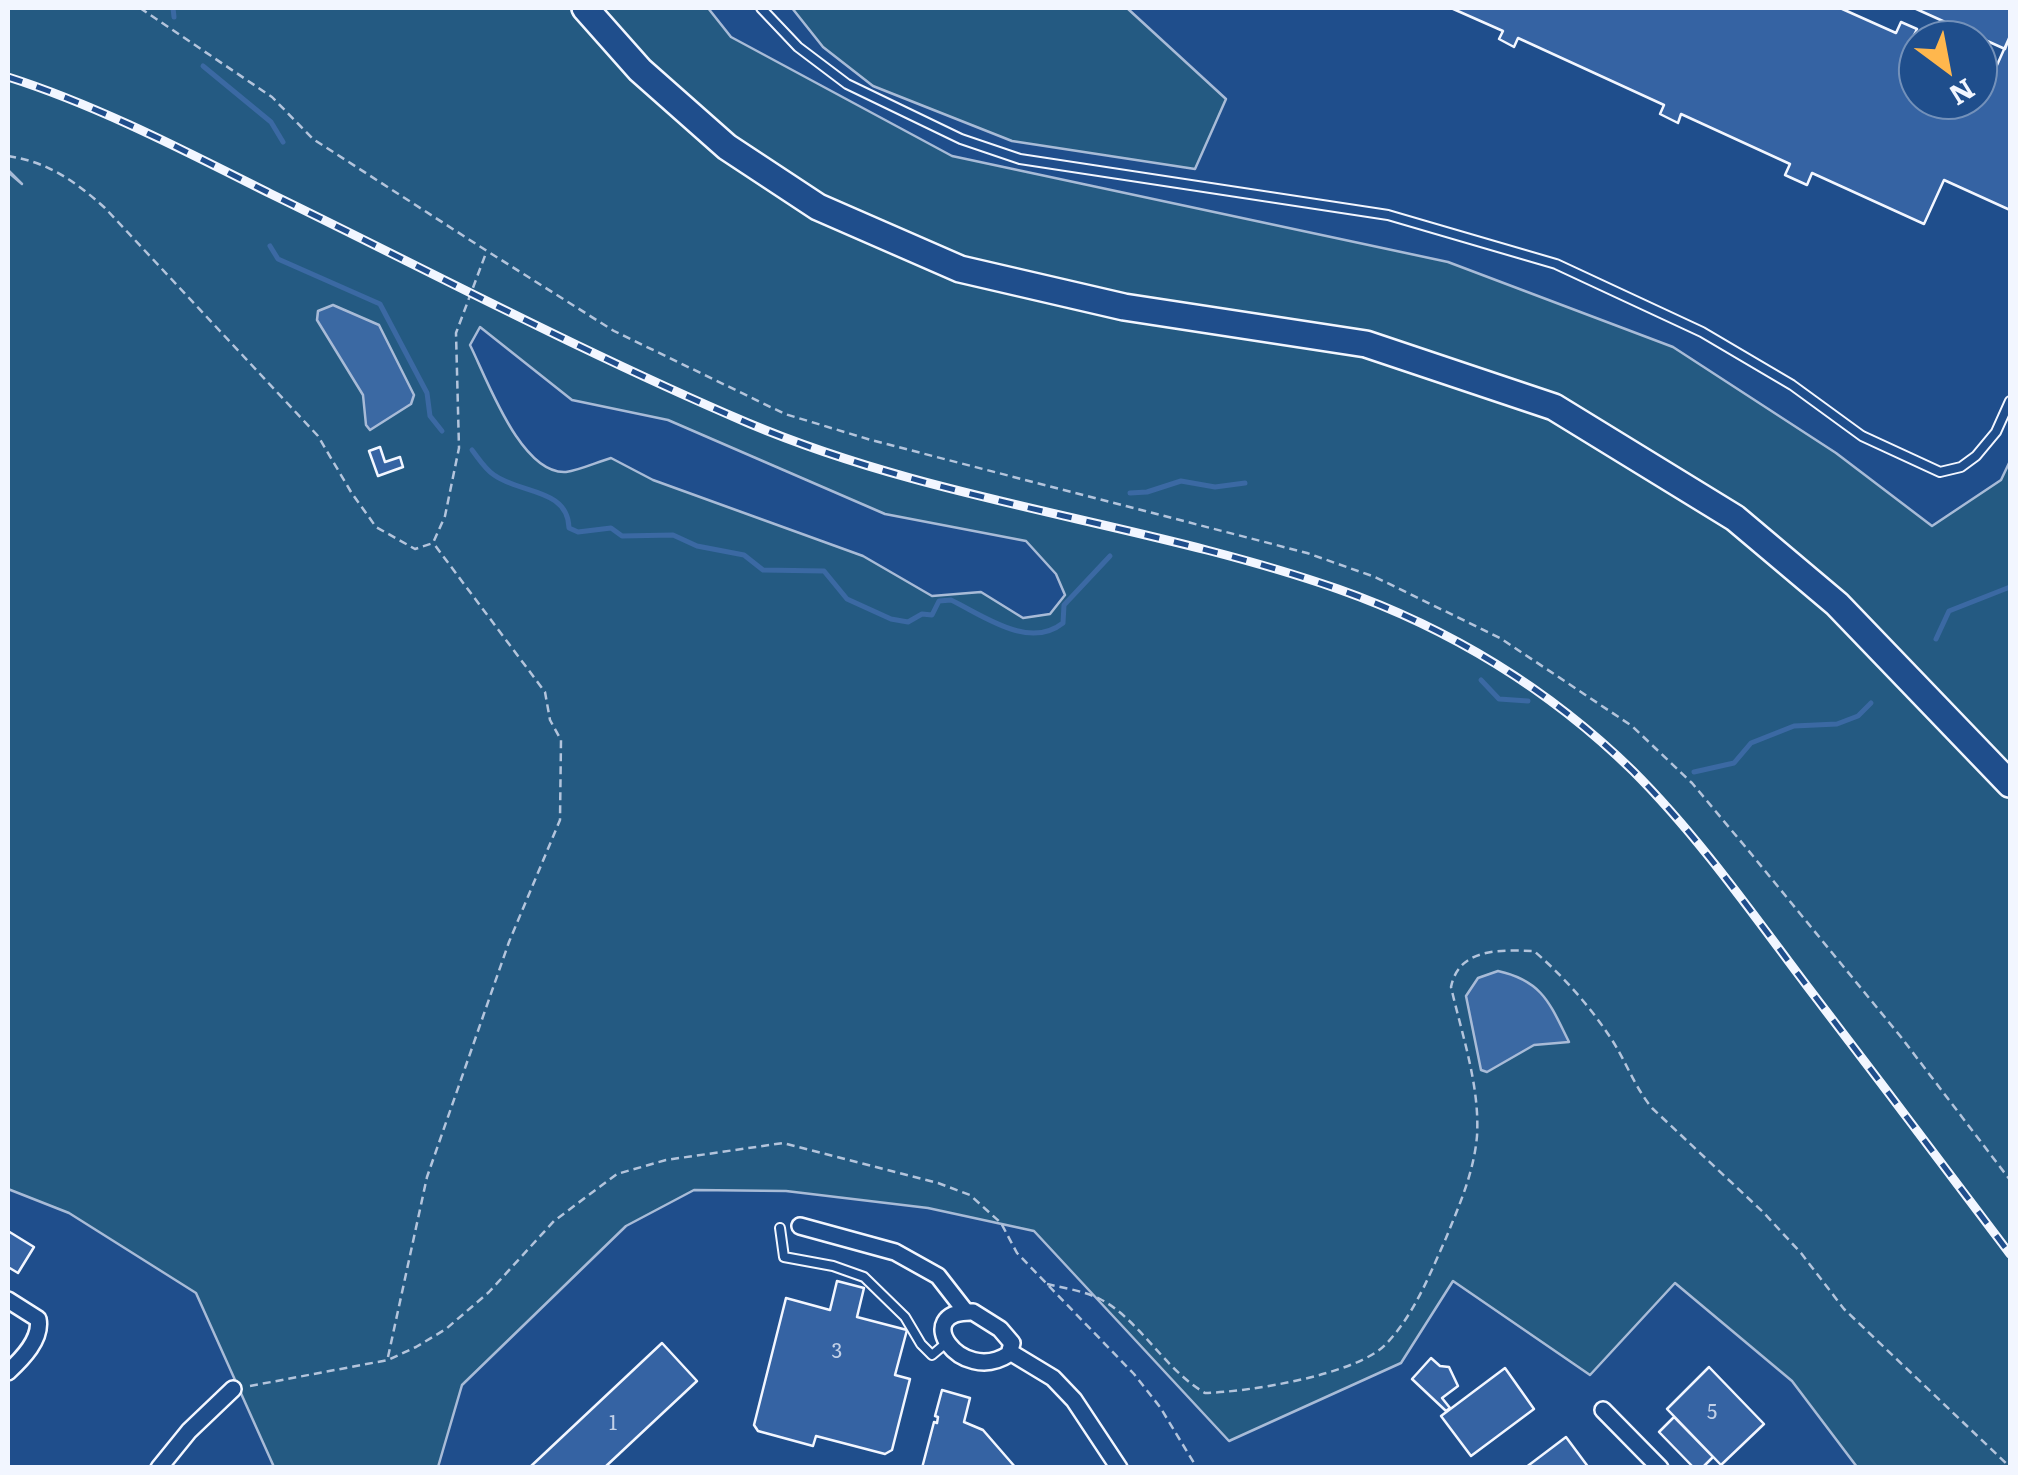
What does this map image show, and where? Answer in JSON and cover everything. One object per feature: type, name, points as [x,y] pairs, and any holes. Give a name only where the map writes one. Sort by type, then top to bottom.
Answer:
[{"type":"main road","points":[[585,8],[640,70],[727,147],[818,207],[960,269],[1124,307],[1366,344],[1554,407],[1735,518],[1837,604],[2010,784]]},
{"type":"street","points":[[800,1226],[895,1252],[938,1276],[966,1312],[982,1317],[1009,1336],[1010,1352],[1002,1358],[975,1360],[945,1344],[942,1334],[946,1322],[966,1312]]},
{"type":"street","points":[[8,1300],[39,1323],[30,1346],[8,1372]]},
{"type":"street","points":[[1010,1352],[1054,1378],[1074,1400],[1120,1468]]},
{"type":"street","points":[[159,1468],[189,1431],[233,1388]]},
{"type":"street","points":[[1604,1410],[1660,1468]]},
{"type":"lane","points":[[761,8],[798,46],[847,84],[961,139],[1020,159],[1388,215],[1556,264],[1702,332],[1792,385],[1862,436],[1940,472],[1961,468],[1976,456],[1996,432],[2010,402]]},
{"type":"lane","points":[[780,1228],[784,1257],[864,1277],[905,1318],[932,1355],[945,1344]]},
{"type":"path","points":[[140,8],[272,98],[313,139],[486,251],[614,331],[785,414],[870,440],[1306,553],[1375,576],[1500,638],[1632,726],[1692,783],[1901,1037],[2010,1180]]},
{"type":"path","points":[[8,156],[32,160],[71,178],[105,208],[318,436],[350,492],[376,527],[414,549],[434,542],[446,516],[458,448],[456,333],[486,251]]},
{"type":"path","points":[[388,1360],[426,1177],[508,942],[560,820],[561,740],[550,720],[545,692],[434,542]]},
{"type":"path","points":[[1047,1284],[1098,1297],[1178,1374],[1205,1393],[1324,1374],[1373,1354],[1406,1318],[1428,1279],[1463,1198],[1472,1164],[1477,1137],[1476,1096],[1450,987],[1453,975],[1482,952],[1534,951],[1608,1034],[1652,1108],[1763,1212],[1801,1253],[1844,1310],[2010,1467]]},
{"type":"path","points":[[233,1388],[388,1360],[446,1330],[489,1292],[554,1221],[618,1174],[666,1160],[783,1143],[970,1195],[1000,1223],[1017,1253],[1134,1374],[1160,1407],[1197,1468]]},
{"type":"shaded area","points":[[8,8],[708,8],[731,37],[952,156],[1448,262],[1673,347],[1836,453],[1932,526],[2001,480],[2010,461],[2010,1467],[1857,1467],[1792,1381],[1675,1283],[1590,1375],[1453,1281],[1401,1363],[1229,1441],[1034,1231],[928,1208],[786,1191],[694,1190],[626,1226],[462,1385],[438,1467],[274,1467],[196,1293],[69,1213],[8,1189],[8,172],[22,184],[8,170]],"holes":[[[480,327],[572,400],[668,420],[885,514],[1026,541],[1056,574],[1065,595],[1050,614],[1023,618],[981,592],[932,596],[863,556],[653,480],[611,458],[566,472],[550,469],[520,442],[496,401],[470,345]]]},
{"type":"shaded area","points":[[792,8],[1127,8],[1226,99],[1195,169],[1012,141],[873,86],[823,47]]},
{"type":"shaded area","points":[[333,305],[379,325],[414,395],[411,404],[370,430],[363,395],[317,320],[318,311]]},
{"type":"shaded area","points":[[1498,971],[1525,981],[1543,996],[1569,1042],[1534,1045],[1487,1072],[1481,1070],[1466,996],[1478,978]]},
{"type":"building","points":[[1451,8],[1840,8],[1896,33],[1898,29],[1898,120],[1998,120],[1998,63],[2010,36],[2010,210],[1944,180],[1924,224],[1812,173],[1807,185],[1785,175],[1790,164],[1681,114],[1678,123],[1660,114],[1664,105],[1518,38],[1514,47],[1499,39],[1503,31]]},
{"type":"building","points":[[1914,8],[2010,8],[2010,36],[2005,49],[1998,46],[1998,20],[1941,20]]},
{"type":"building","points":[[380,447],[385,462],[400,457],[403,467],[378,476],[369,451]]},
{"type":"building","points":[[8,1231],[34,1247],[18,1273],[8,1267]]},
{"type":"building","points":[[837,1281],[864,1288],[857,1317],[907,1330],[895,1375],[910,1379],[892,1450],[885,1454],[816,1436],[813,1446],[758,1431],[754,1425],[786,1298],[830,1310]]},
{"type":"building","points":[[662,1343],[697,1381],[604,1468],[529,1468]]},
{"type":"building","points":[[1431,1358],[1440,1366],[1449,1367],[1458,1386],[1442,1398],[1450,1408],[1446,1411],[1412,1379]]},
{"type":"building","points":[[1709,1367],[1764,1424],[1721,1465],[1667,1409]]},
{"type":"building","points":[[1505,1368],[1534,1409],[1471,1456],[1441,1416]]},
{"type":"building","points":[[942,1390],[970,1398],[964,1422],[983,1430],[1016,1468],[922,1468],[934,1422],[937,1423],[935,1416]]},
{"type":"building","points":[[1674,1417],[1713,1457],[1702,1468],[1694,1468],[1659,1432]]},
{"type":"building","points":[[1566,1437],[1589,1468],[1525,1468]]},
{"type":"waterway","points":[[173,8],[174,17]]},
{"type":"waterway","points":[[203,66],[271,122],[283,142]]},
{"type":"waterway","points":[[270,246],[278,259],[380,304],[427,393],[430,416],[442,431]]},
{"type":"waterway","points":[[472,450],[494,475],[552,499],[567,515],[569,528],[578,532],[611,528],[622,536],[673,535],[697,546],[744,555],[763,570],[824,571],[847,599],[891,619],[908,622],[922,614],[932,615],[939,601],[951,600],[1007,628],[1036,633],[1050,630],[1063,623],[1064,605],[1110,556]]},
{"type":"waterway","points":[[1130,493],[1181,481],[1215,487],[1245,483]]},
{"type":"waterway","points":[[1936,639],[1949,611],[2010,587]]},
{"type":"waterway","points":[[1481,680],[1499,699],[1528,701]]},
{"type":"waterway","points":[[1694,772],[1734,763],[1751,743],[1794,726],[1837,724],[1858,716],[1871,703]]},
{"type":"railway","points":[[8,77],[141,130],[568,341],[748,423],[893,473],[1191,546],[1338,589],[1419,622],[1496,664],[1601,741],[1680,822],[2010,1254]]}]
